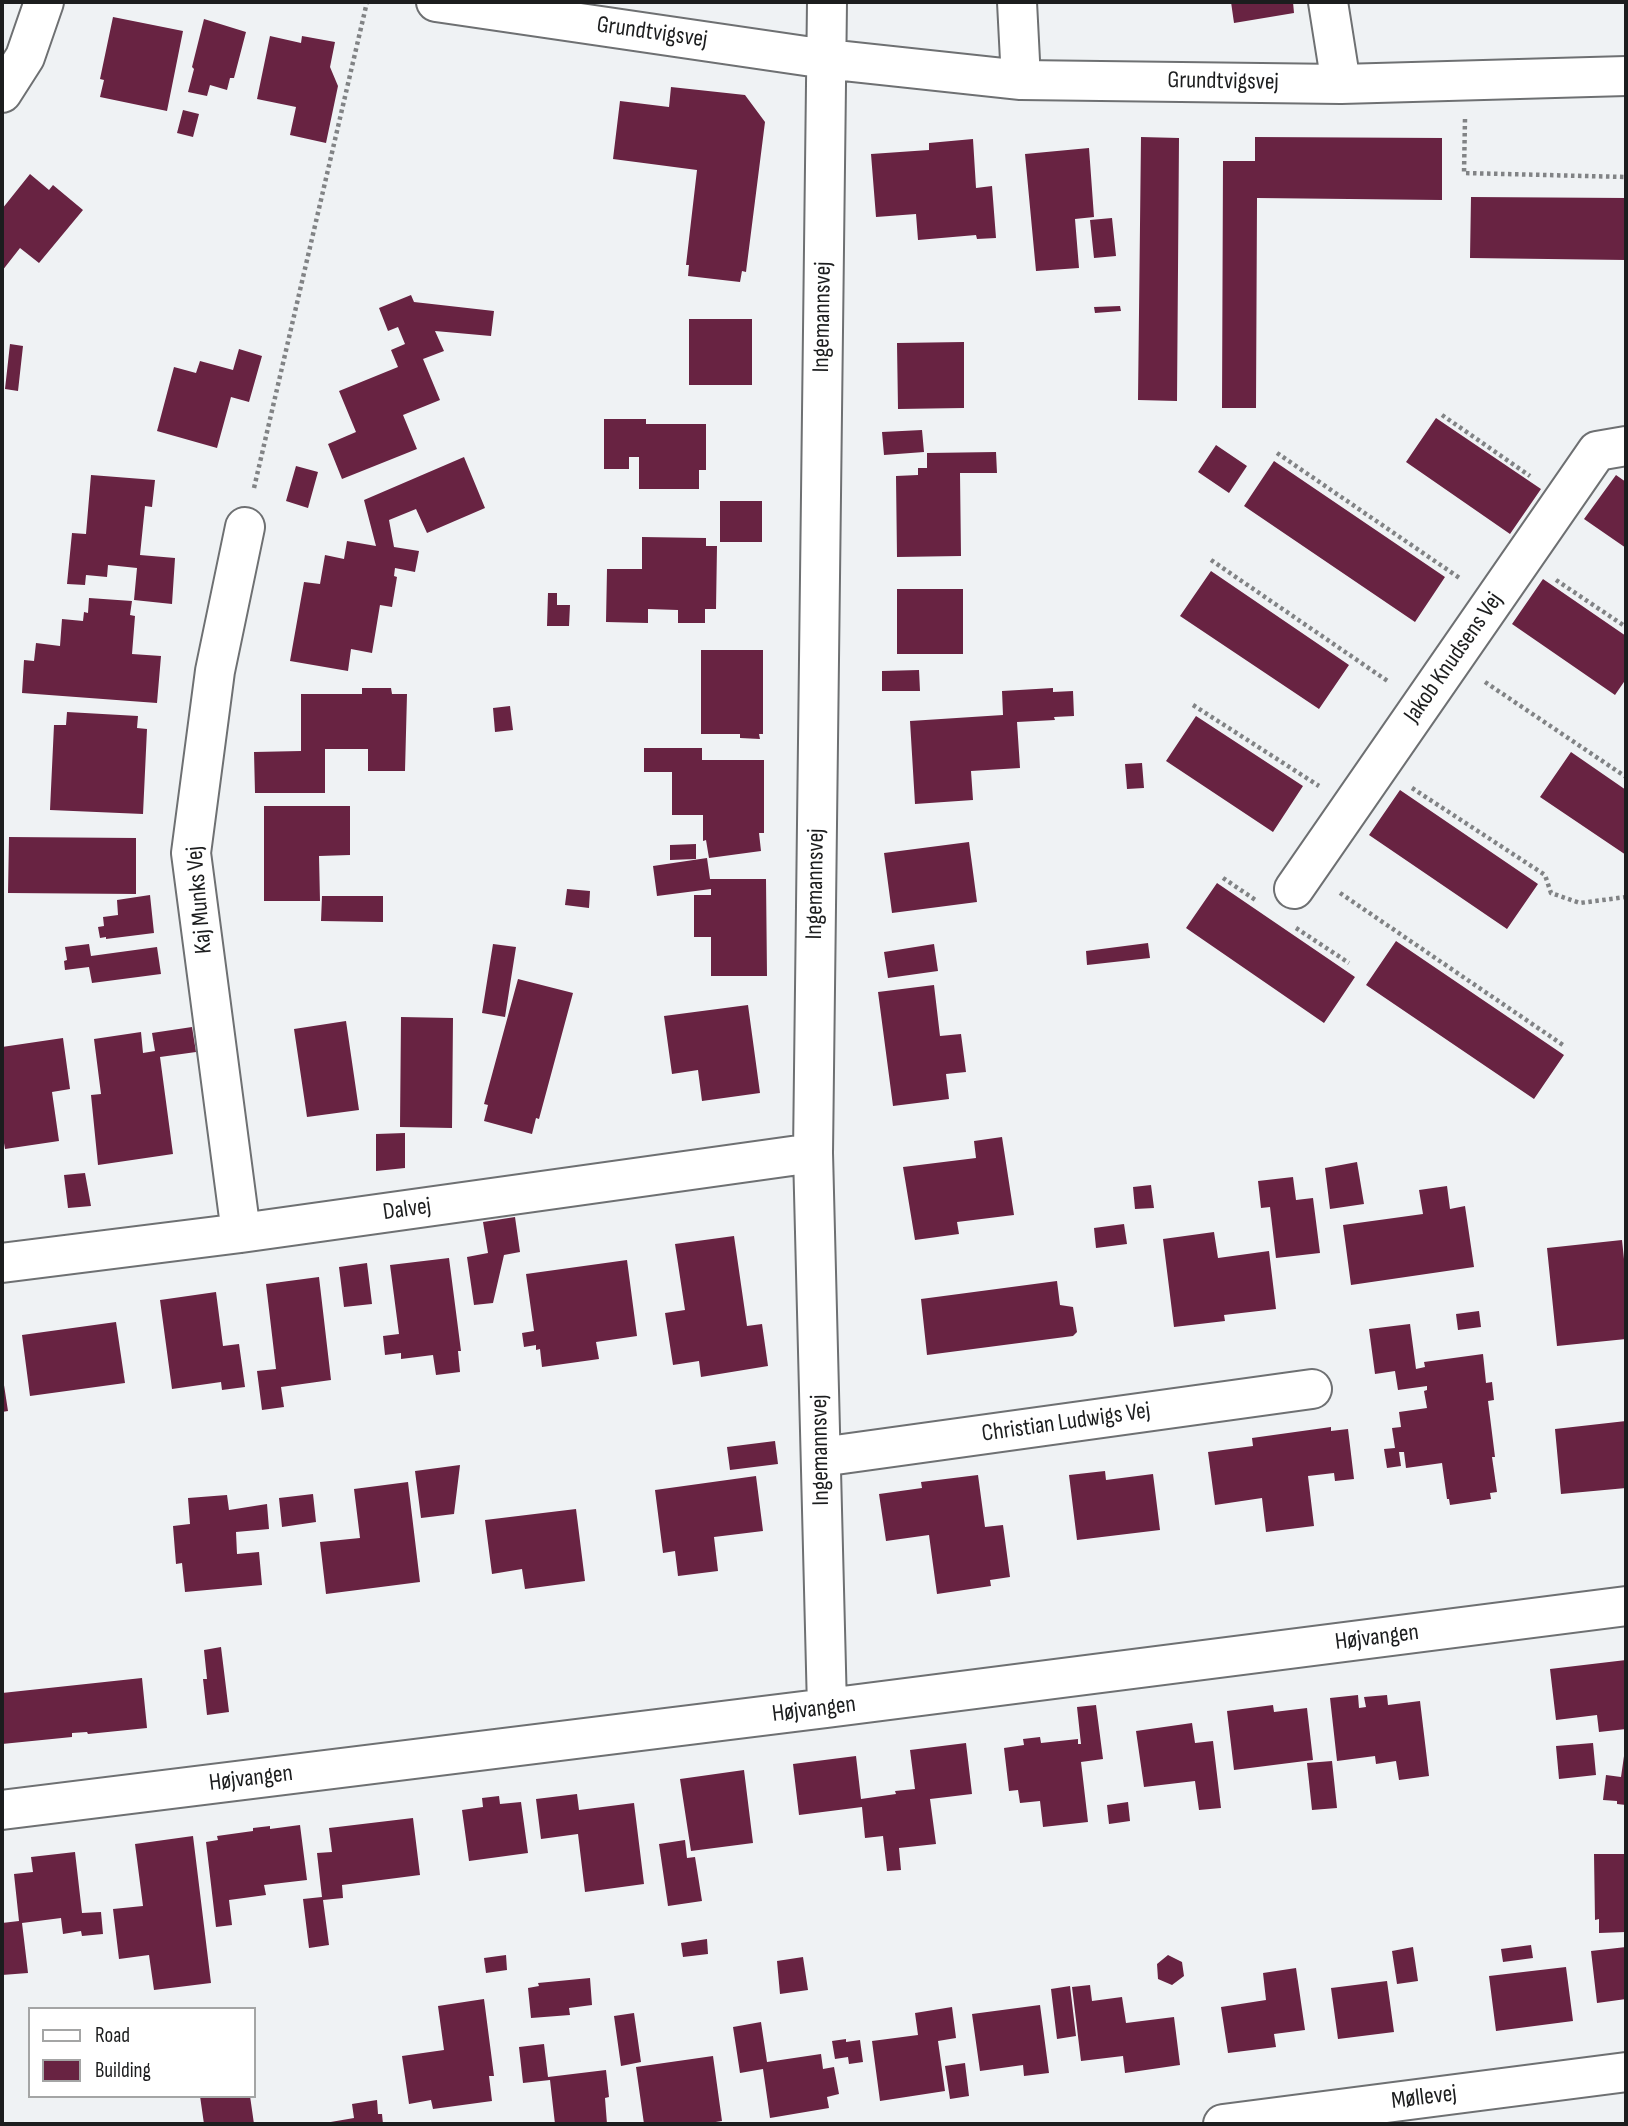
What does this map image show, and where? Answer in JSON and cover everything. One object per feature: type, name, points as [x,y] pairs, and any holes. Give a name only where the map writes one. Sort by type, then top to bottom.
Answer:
[{"type":"street","points":[[2,93],[25,57],[44,2]]},
{"type":"street","name":"Grundtvigsvej","points":[[436,2],[826,59],[1021,80],[1341,84],[1626,76]]},
{"type":"street","points":[[826,59],[827,2]]},
{"type":"street","points":[[1017,2],[1021,80]]},
{"type":"street","points":[[1328,2],[1341,84]]},
{"type":"street","name":"Ingemannsvej","points":[[826,59],[813,1153],[827,1708]]},
{"type":"street","name":"Jakob Knudsens Vej","points":[[1301,880],[1597,451],[1626,446]]},
{"type":"street","name":"Kaj Munks Vej","points":[[241,1233],[191,853],[215,671],[245,527]]},
{"type":"street","name":"Dalvej","points":[[2,1263],[241,1233],[813,1153]]},
{"type":"street","name":"Christian Ludwigs Vej","points":[[821,1457],[1312,1389]]},
{"type":"street","name":"Højvangen","points":[[2,1810],[1626,1606]]},
{"type":"street","name":"Møllevej","points":[[1223,2124],[1626,2072]]},
{"type":"path","points":[[245,527],[367,2]]},
{"type":"path","points":[[1466,80],[1464,173],[1626,177]]},
{"type":"path","points":[[1442,415],[1564,499]]},
{"type":"path","points":[[1277,453],[1493,601]]},
{"type":"path","points":[[1523,558],[1626,626]]},
{"type":"path","points":[[1211,560],[1422,704]]},
{"type":"path","points":[[1452,660],[1626,777]]},
{"type":"path","points":[[1193,705],[1352,806]]},
{"type":"path","points":[[1379,766],[1545,876],[1551,893],[1580,903],[1626,897]]},
{"type":"path","points":[[1301,880],[1563,1045]]},
{"type":"building","points":[[1231,2],[1293,2],[1294,13],[1234,23]]},
{"type":"building","points":[[113,17],[183,31],[167,111],[100,97],[104,80],[100,79]]},
{"type":"building","points":[[204,19],[246,32],[234,78],[230,78],[227,90],[210,85],[207,96],[188,92]]},
{"type":"building","points":[[270,36],[301,43],[302,36],[335,42],[330,67],[338,86],[326,143],[290,135],[296,107],[257,99]]},
{"type":"building","points":[[671,87],[745,95],[765,122],[746,272],[742,271],[740,282],[688,276],[689,265],[686,265],[697,170],[613,159],[620,101],[669,107]]},
{"type":"building","points":[[183,110],[199,114],[193,137],[177,133]]},
{"type":"building","points":[[1141,137],[1179,138],[1177,401],[1138,400]]},
{"type":"building","points":[[1255,137],[1442,138],[1442,200],[1257,198],[1256,408],[1222,408],[1223,161],[1255,161]]},
{"type":"building","points":[[973,139],[976,188],[992,186],[996,238],[977,239],[976,235],[918,240],[916,214],[876,217],[871,154],[929,150],[929,143]]},
{"type":"building","points":[[1089,148],[1094,217],[1075,219],[1079,268],[1036,271],[1025,154]]},
{"type":"building","points":[[30,174],[49,190],[53,185],[83,210],[39,263],[20,248],[2,271],[2,209]]},
{"type":"building","points":[[1471,197],[1626,198],[1626,260],[1470,258]]},
{"type":"building","points":[[1112,218],[1116,256],[1094,258],[1090,220]]},
{"type":"building","points":[[411,295],[414,302],[494,311],[491,336],[435,331],[444,351],[423,359],[440,400],[403,415],[417,449],[342,479],[328,444],[356,432],[339,391],[398,367],[391,350],[405,344],[398,327],[388,331],[379,308]]},
{"type":"building","points":[[1120,306],[1121,311],[1095,313],[1094,307]]},
{"type":"building","points":[[689,319],[752,319],[752,385],[689,385]]},
{"type":"building","points":[[964,342],[964,408],[898,409],[897,343]]},
{"type":"building","points":[[10,344],[23,346],[18,391],[5,389]]},
{"type":"building","points":[[239,349],[262,356],[249,402],[231,397],[217,448],[157,431],[174,367],[196,373],[200,361],[233,370]]},
{"type":"building","points":[[1436,418],[1541,489],[1510,534],[1406,462]]},
{"type":"building","points":[[604,419],[646,419],[646,424],[706,424],[706,470],[699,470],[699,489],[639,489],[639,457],[629,457],[629,469],[604,469]]},
{"type":"building","points":[[922,430],[924,452],[884,455],[882,432]]},
{"type":"building","points":[[1216,445],[1247,466],[1229,493],[1198,472]]},
{"type":"building","points":[[996,452],[997,473],[960,473],[961,556],[897,557],[896,476],[918,475],[918,468],[927,468],[927,453]]},
{"type":"building","points":[[464,457],[485,508],[427,533],[416,509],[389,520],[394,547],[419,551],[415,572],[395,568],[394,576],[397,577],[392,607],[380,605],[372,653],[351,649],[348,671],[290,661],[304,582],[320,584],[325,555],[344,559],[347,541],[376,546],[364,500]]},
{"type":"building","points":[[1274,461],[1445,577],[1415,622],[1244,506]]},
{"type":"building","points":[[296,466],[318,472],[308,508],[286,501]]},
{"type":"building","points":[[91,475],[155,480],[152,507],[145,506],[140,555],[175,558],[172,604],[134,600],[137,568],[108,565],[107,577],[86,575],[85,585],[67,584],[72,533],[86,534]]},
{"type":"building","points":[[1616,475],[1626,482],[1626,548],[1584,519]]},
{"type":"building","points":[[720,501],[762,501],[762,542],[720,542]]},
{"type":"building","points":[[642,537],[706,538],[706,546],[717,546],[716,609],[705,609],[705,623],[678,623],[678,610],[648,609],[648,623],[606,622],[607,569],[642,569]]},
{"type":"building","points":[[1211,571],[1349,665],[1319,709],[1180,616]]},
{"type":"building","points":[[1543,579],[1626,636],[1626,679],[1615,695],[1512,624]]},
{"type":"building","points":[[897,589],[963,589],[963,654],[897,654]]},
{"type":"building","points":[[548,593],[557,593],[557,605],[570,605],[569,626],[547,626]]},
{"type":"building","points":[[89,598],[132,601],[130,615],[135,616],[132,654],[161,656],[157,703],[22,693],[24,660],[34,661],[36,643],[60,646],[62,619],[83,621],[84,612],[88,613]]},
{"type":"building","points":[[701,650],[763,650],[763,734],[759,734],[760,739],[740,738],[740,734],[701,734]]},
{"type":"building","points":[[919,670],[920,691],[882,691],[882,671]]},
{"type":"building","points":[[362,688],[391,688],[392,694],[407,694],[405,771],[368,771],[368,749],[325,749],[325,793],[255,793],[254,752],[301,751],[301,694],[362,694]]},
{"type":"building","points":[[1053,688],[1053,692],[1073,691],[1074,716],[1017,722],[1020,768],[971,771],[973,800],[915,804],[910,721],[1003,715],[1002,691]]},
{"type":"building","points":[[510,706],[513,730],[495,732],[493,708]]},
{"type":"building","points":[[67,712],[138,716],[137,728],[147,729],[143,814],[50,810],[54,725],[66,725]]},
{"type":"building","points":[[1196,716],[1303,786],[1273,832],[1166,761]]},
{"type":"building","points":[[644,748],[702,748],[702,760],[764,760],[764,833],[759,833],[761,851],[709,858],[706,840],[703,841],[703,815],[672,815],[672,772],[644,772]]},
{"type":"building","points":[[1571,752],[1626,790],[1626,855],[1540,797]]},
{"type":"building","points":[[1142,763],[1144,788],[1127,789],[1125,764]]},
{"type":"building","points":[[1400,790],[1538,884],[1507,929],[1369,835]]},
{"type":"building","points":[[264,806],[350,806],[350,855],[319,856],[320,901],[264,901]]},
{"type":"building","points":[[9,837],[136,838],[136,894],[8,893]]},
{"type":"building","points":[[969,842],[977,902],[892,913],[884,853]]},
{"type":"building","points":[[696,844],[696,859],[670,860],[670,845]]},
{"type":"building","points":[[707,858],[710,879],[766,879],[767,976],[711,976],[711,937],[694,937],[694,895],[711,895],[711,889],[657,896],[653,866]]},
{"type":"building","points":[[1217,883],[1355,977],[1324,1023],[1186,928]]},
{"type":"building","points":[[567,889],[590,891],[589,908],[565,905]]},
{"type":"building","points":[[150,895],[154,933],[100,938],[98,927],[104,926],[103,917],[118,915],[117,900]]},
{"type":"building","points":[[322,896],[383,896],[383,922],[321,921]]},
{"type":"building","points":[[1396,941],[1564,1055],[1534,1099],[1366,985]]},
{"type":"building","points":[[1148,943],[1150,958],[1087,965],[1086,951]]},
{"type":"building","points":[[89,944],[91,956],[157,947],[161,974],[92,983],[89,967],[65,970],[65,947]]},
{"type":"building","points":[[493,944],[516,947],[505,1017],[482,1013]]},
{"type":"building","points":[[934,944],[938,971],[888,978],[884,952]]},
{"type":"building","points":[[518,979],[573,993],[539,1119],[536,1118],[532,1134],[484,1121],[488,1105],[484,1104]]},
{"type":"building","points":[[934,985],[940,1036],[961,1034],[966,1072],[946,1074],[949,1099],[893,1106],[878,992]]},
{"type":"building","points":[[748,1005],[760,1093],[702,1101],[698,1070],[672,1074],[664,1016]]},
{"type":"building","points":[[401,1017],[453,1018],[452,1128],[400,1127]]},
{"type":"building","points":[[346,1021],[359,1110],[307,1117],[294,1029]]},
{"type":"building","points":[[192,1027],[196,1052],[160,1057],[173,1154],[98,1165],[91,1095],[101,1094],[94,1039],[141,1032],[143,1053],[155,1051],[152,1033]]},
{"type":"building","points":[[63,1038],[70,1089],[52,1092],[59,1141],[5,1149],[2,1131],[2,1047]]},
{"type":"building","points":[[405,1133],[405,1168],[376,1171],[376,1134]]},
{"type":"building","points":[[1002,1137],[1014,1215],[957,1222],[959,1234],[915,1240],[903,1167],[976,1158],[974,1141]]},
{"type":"building","points":[[1357,1162],[1364,1204],[1330,1209],[1325,1168]]},
{"type":"building","points":[[85,1173],[91,1206],[68,1208],[64,1175]]},
{"type":"building","points":[[1293,1177],[1296,1200],[1313,1198],[1320,1253],[1276,1258],[1270,1207],[1261,1208],[1258,1181]]},
{"type":"building","points":[[1151,1185],[1154,1208],[1135,1209],[1133,1187]]},
{"type":"building","points":[[1447,1186],[1450,1209],[1465,1206],[1474,1267],[1351,1285],[1343,1225],[1423,1214],[1419,1190]]},
{"type":"building","points":[[515,1217],[520,1252],[504,1255],[493,1303],[474,1305],[467,1257],[488,1253],[483,1222]]},
{"type":"building","points":[[1124,1224],[1127,1244],[1096,1248],[1094,1228]]},
{"type":"building","points":[[1214,1232],[1218,1258],[1269,1251],[1276,1309],[1224,1315],[1225,1321],[1174,1327],[1163,1239]]},
{"type":"building","points":[[734,1236],[747,1326],[762,1324],[768,1366],[701,1377],[699,1361],[673,1365],[665,1313],[685,1310],[675,1244]]},
{"type":"building","points":[[1622,1240],[1626,1278],[1626,1339],[1557,1346],[1547,1248]]},
{"type":"building","points":[[449,1258],[461,1351],[458,1351],[460,1372],[436,1375],[433,1355],[401,1359],[401,1353],[385,1355],[383,1336],[399,1334],[390,1265]]},
{"type":"building","points":[[627,1260],[637,1336],[596,1342],[599,1359],[542,1367],[540,1349],[536,1350],[536,1345],[524,1347],[522,1333],[534,1331],[526,1274]]},
{"type":"building","points":[[367,1263],[372,1304],[344,1307],[339,1267]]},
{"type":"building","points":[[319,1277],[331,1380],[281,1387],[284,1407],[262,1410],[257,1371],[276,1369],[266,1284]]},
{"type":"building","points":[[1057,1281],[1060,1305],[1073,1307],[1077,1332],[1073,1336],[927,1355],[921,1299]]},
{"type":"building","points":[[216,1292],[223,1346],[239,1344],[245,1387],[222,1390],[221,1382],[172,1389],[160,1300]]},
{"type":"building","points":[[1479,1311],[1481,1327],[1458,1330],[1456,1314]]},
{"type":"building","points":[[116,1322],[125,1383],[30,1396],[22,1335]]},
{"type":"building","points":[[1410,1324],[1416,1369],[1425,1367],[1424,1362],[1483,1354],[1486,1383],[1492,1382],[1494,1400],[1488,1401],[1497,1492],[1490,1493],[1491,1499],[1450,1505],[1442,1463],[1406,1468],[1404,1452],[1399,1452],[1401,1466],[1387,1468],[1384,1449],[1395,1448],[1392,1428],[1401,1427],[1399,1412],[1427,1408],[1424,1391],[1427,1386],[1398,1390],[1395,1371],[1375,1374],[1369,1329]]},
{"type":"building","points":[[2,1372],[8,1411],[2,1412]]},
{"type":"building","points":[[1626,1421],[1626,1488],[1561,1494],[1555,1429]]},
{"type":"building","points":[[1331,1427],[1331,1431],[1348,1429],[1354,1479],[1335,1481],[1334,1473],[1308,1476],[1314,1526],[1266,1532],[1262,1498],[1215,1505],[1208,1452],[1253,1446],[1252,1438]]},
{"type":"building","points":[[775,1441],[778,1464],[730,1470],[727,1447]]},
{"type":"building","points":[[460,1465],[454,1514],[421,1518],[415,1471]]},
{"type":"building","points":[[1105,1471],[1106,1480],[1153,1474],[1160,1530],[1077,1540],[1069,1475]]},
{"type":"building","points":[[978,1475],[985,1527],[1003,1525],[1010,1577],[990,1580],[991,1586],[937,1594],[929,1535],[886,1541],[879,1494],[922,1488],[921,1482]]},
{"type":"building","points":[[756,1476],[763,1531],[714,1537],[718,1571],[678,1576],[675,1551],[663,1553],[655,1490]]},
{"type":"building","points":[[408,1482],[420,1582],[326,1594],[320,1542],[360,1538],[354,1489]]},
{"type":"building","points":[[313,1494],[316,1522],[282,1527],[279,1498]]},
{"type":"building","points":[[227,1495],[229,1510],[267,1504],[269,1529],[236,1532],[237,1554],[259,1552],[262,1585],[185,1592],[182,1563],[176,1564],[173,1526],[190,1524],[188,1498]]},
{"type":"building","points":[[576,1509],[585,1581],[525,1589],[522,1569],[492,1574],[485,1520]]},
{"type":"building","points":[[221,1647],[229,1712],[207,1715],[203,1679],[207,1679],[204,1650]]},
{"type":"building","points":[[1626,1660],[1626,1729],[1599,1732],[1597,1715],[1556,1720],[1550,1669]]},
{"type":"building","points":[[142,1678],[147,1728],[72,1733],[72,1737],[2,1744],[2,1693]]},
{"type":"building","points":[[1358,1695],[1359,1708],[1366,1707],[1364,1697],[1387,1695],[1388,1705],[1420,1701],[1429,1776],[1399,1780],[1396,1761],[1376,1764],[1375,1756],[1337,1761],[1330,1698]]},
{"type":"building","points":[[1096,1705],[1103,1759],[1081,1762],[1088,1822],[1043,1827],[1040,1801],[1020,1803],[1018,1790],[1009,1791],[1004,1748],[1024,1745],[1023,1739],[1040,1737],[1041,1743],[1078,1739],[1078,1744],[1081,1744],[1077,1707]]},
{"type":"building","points":[[1273,1705],[1274,1712],[1307,1708],[1313,1760],[1234,1770],[1227,1711]]},
{"type":"building","points":[[1192,1723],[1195,1743],[1213,1741],[1221,1808],[1199,1810],[1195,1781],[1144,1787],[1136,1731]]},
{"type":"building","points":[[966,1743],[972,1794],[930,1799],[936,1844],[899,1848],[901,1870],[887,1871],[883,1836],[865,1838],[862,1807],[799,1815],[793,1764],[856,1756],[861,1799],[915,1789],[910,1750]]},
{"type":"building","points":[[1593,1743],[1596,1775],[1559,1779],[1556,1746]]},
{"type":"building","points":[[1625,1749],[1626,1805],[1603,1800],[1606,1775],[1621,1777]]},
{"type":"building","points":[[1332,1761],[1337,1808],[1312,1810],[1307,1763]]},
{"type":"building","points":[[744,1770],[753,1843],[691,1851],[680,1779]]},
{"type":"building","points":[[577,1794],[579,1810],[634,1803],[644,1884],[585,1892],[578,1834],[541,1839],[536,1799]]},
{"type":"building","points":[[499,1796],[500,1804],[521,1802],[528,1853],[469,1861],[462,1810],[483,1807],[482,1798]]},
{"type":"building","points":[[1128,1802],[1130,1821],[1109,1824],[1107,1805]]},
{"type":"building","points":[[413,1818],[420,1875],[342,1885],[343,1898],[323,1900],[329,1945],[309,1948],[303,1899],[322,1897],[317,1853],[332,1852],[329,1828]]},
{"type":"building","points":[[300,1825],[307,1880],[264,1885],[266,1895],[229,1900],[232,1925],[216,1927],[206,1842],[218,1840],[217,1836],[253,1831],[253,1828]]},
{"type":"building","points":[[193,1836],[211,1983],[154,1990],[149,1955],[119,1959],[113,1909],[143,1906],[135,1844]]},
{"type":"building","points":[[685,1840],[687,1858],[695,1857],[702,1901],[668,1906],[659,1844]]},
{"type":"building","points":[[75,1852],[82,1913],[101,1912],[103,1934],[82,1936],[81,1931],[63,1934],[61,1918],[22,1923],[28,1973],[2,1975],[2,1923],[19,1921],[14,1874],[33,1872],[31,1857]]},
{"type":"building","points":[[1594,1854],[1626,1854],[1626,1932],[1599,1933],[1599,1919],[1595,1920]]},
{"type":"building","points":[[707,1939],[708,1954],[683,1957],[681,1943]]},
{"type":"building","points":[[1531,1945],[1533,1958],[1503,1962],[1501,1949]]},
{"type":"building","points":[[1413,1947],[1418,1981],[1397,1984],[1392,1951]]},
{"type":"building","points":[[1626,1947],[1626,1999],[1597,2003],[1591,1951]]},
{"type":"building","points":[[506,1955],[507,1970],[486,1973],[484,1958]]},
{"type":"building","points":[[1168,1955],[1182,1962],[1184,1976],[1172,1985],[1158,1979],[1157,1964]]},
{"type":"building","points":[[803,1957],[808,1990],[780,1994],[777,1961]]},
{"type":"building","points":[[1566,1967],[1573,2021],[1496,2031],[1489,1976]]},
{"type":"building","points":[[1296,1968],[1305,2030],[1274,2034],[1276,2047],[1228,2053],[1221,2007],[1266,2000],[1263,1973]]},
{"type":"building","points":[[590,1978],[592,2005],[569,2008],[570,2015],[531,2018],[528,1988],[539,1986],[538,1983]]},
{"type":"building","points":[[1387,1981],[1394,2032],[1338,2039],[1331,1988]]},
{"type":"building","points":[[1090,1985],[1092,2001],[1122,1997],[1126,2023],[1174,2017],[1180,2065],[1125,2073],[1123,2056],[1081,2061],[1072,1987]]},
{"type":"building","points":[[1070,1986],[1076,2036],[1057,2039],[1051,1989]]},
{"type":"building","points":[[484,1999],[494,2076],[489,2076],[492,2101],[433,2109],[431,2100],[409,2104],[402,2056],[444,2050],[438,2006]]},
{"type":"building","points":[[1040,2005],[1049,2073],[1024,2076],[1023,2065],[980,2071],[972,2014]]},
{"type":"building","points":[[952,2007],[956,2038],[938,2041],[945,2091],[880,2101],[872,2041],[918,2035],[915,2013]]},
{"type":"building","points":[[634,2013],[641,2062],[621,2066],[614,2016]]},
{"type":"building","points":[[761,2022],[767,2062],[821,2054],[823,2069],[834,2067],[839,2094],[827,2097],[829,2108],[770,2118],[763,2069],[740,2073],[733,2027]]},
{"type":"building","points":[[846,2039],[846,2042],[860,2040],[863,2062],[849,2064],[848,2057],[835,2059],[832,2041]]},
{"type":"building","points":[[544,2044],[548,2077],[606,2070],[609,2097],[605,2098],[607,2124],[555,2124],[550,2080],[523,2083],[519,2047]]},
{"type":"building","points":[[713,2056],[722,2121],[703,2124],[644,2124],[636,2067]]},
{"type":"building","points":[[965,2063],[969,2096],[950,2099],[945,2066]]},
{"type":"building","points":[[200,2098],[250,2098],[254,2124],[204,2124]]},
{"type":"building","points":[[377,2100],[378,2114],[382,2114],[383,2124],[319,2124],[354,2118],[352,2104]]}]
